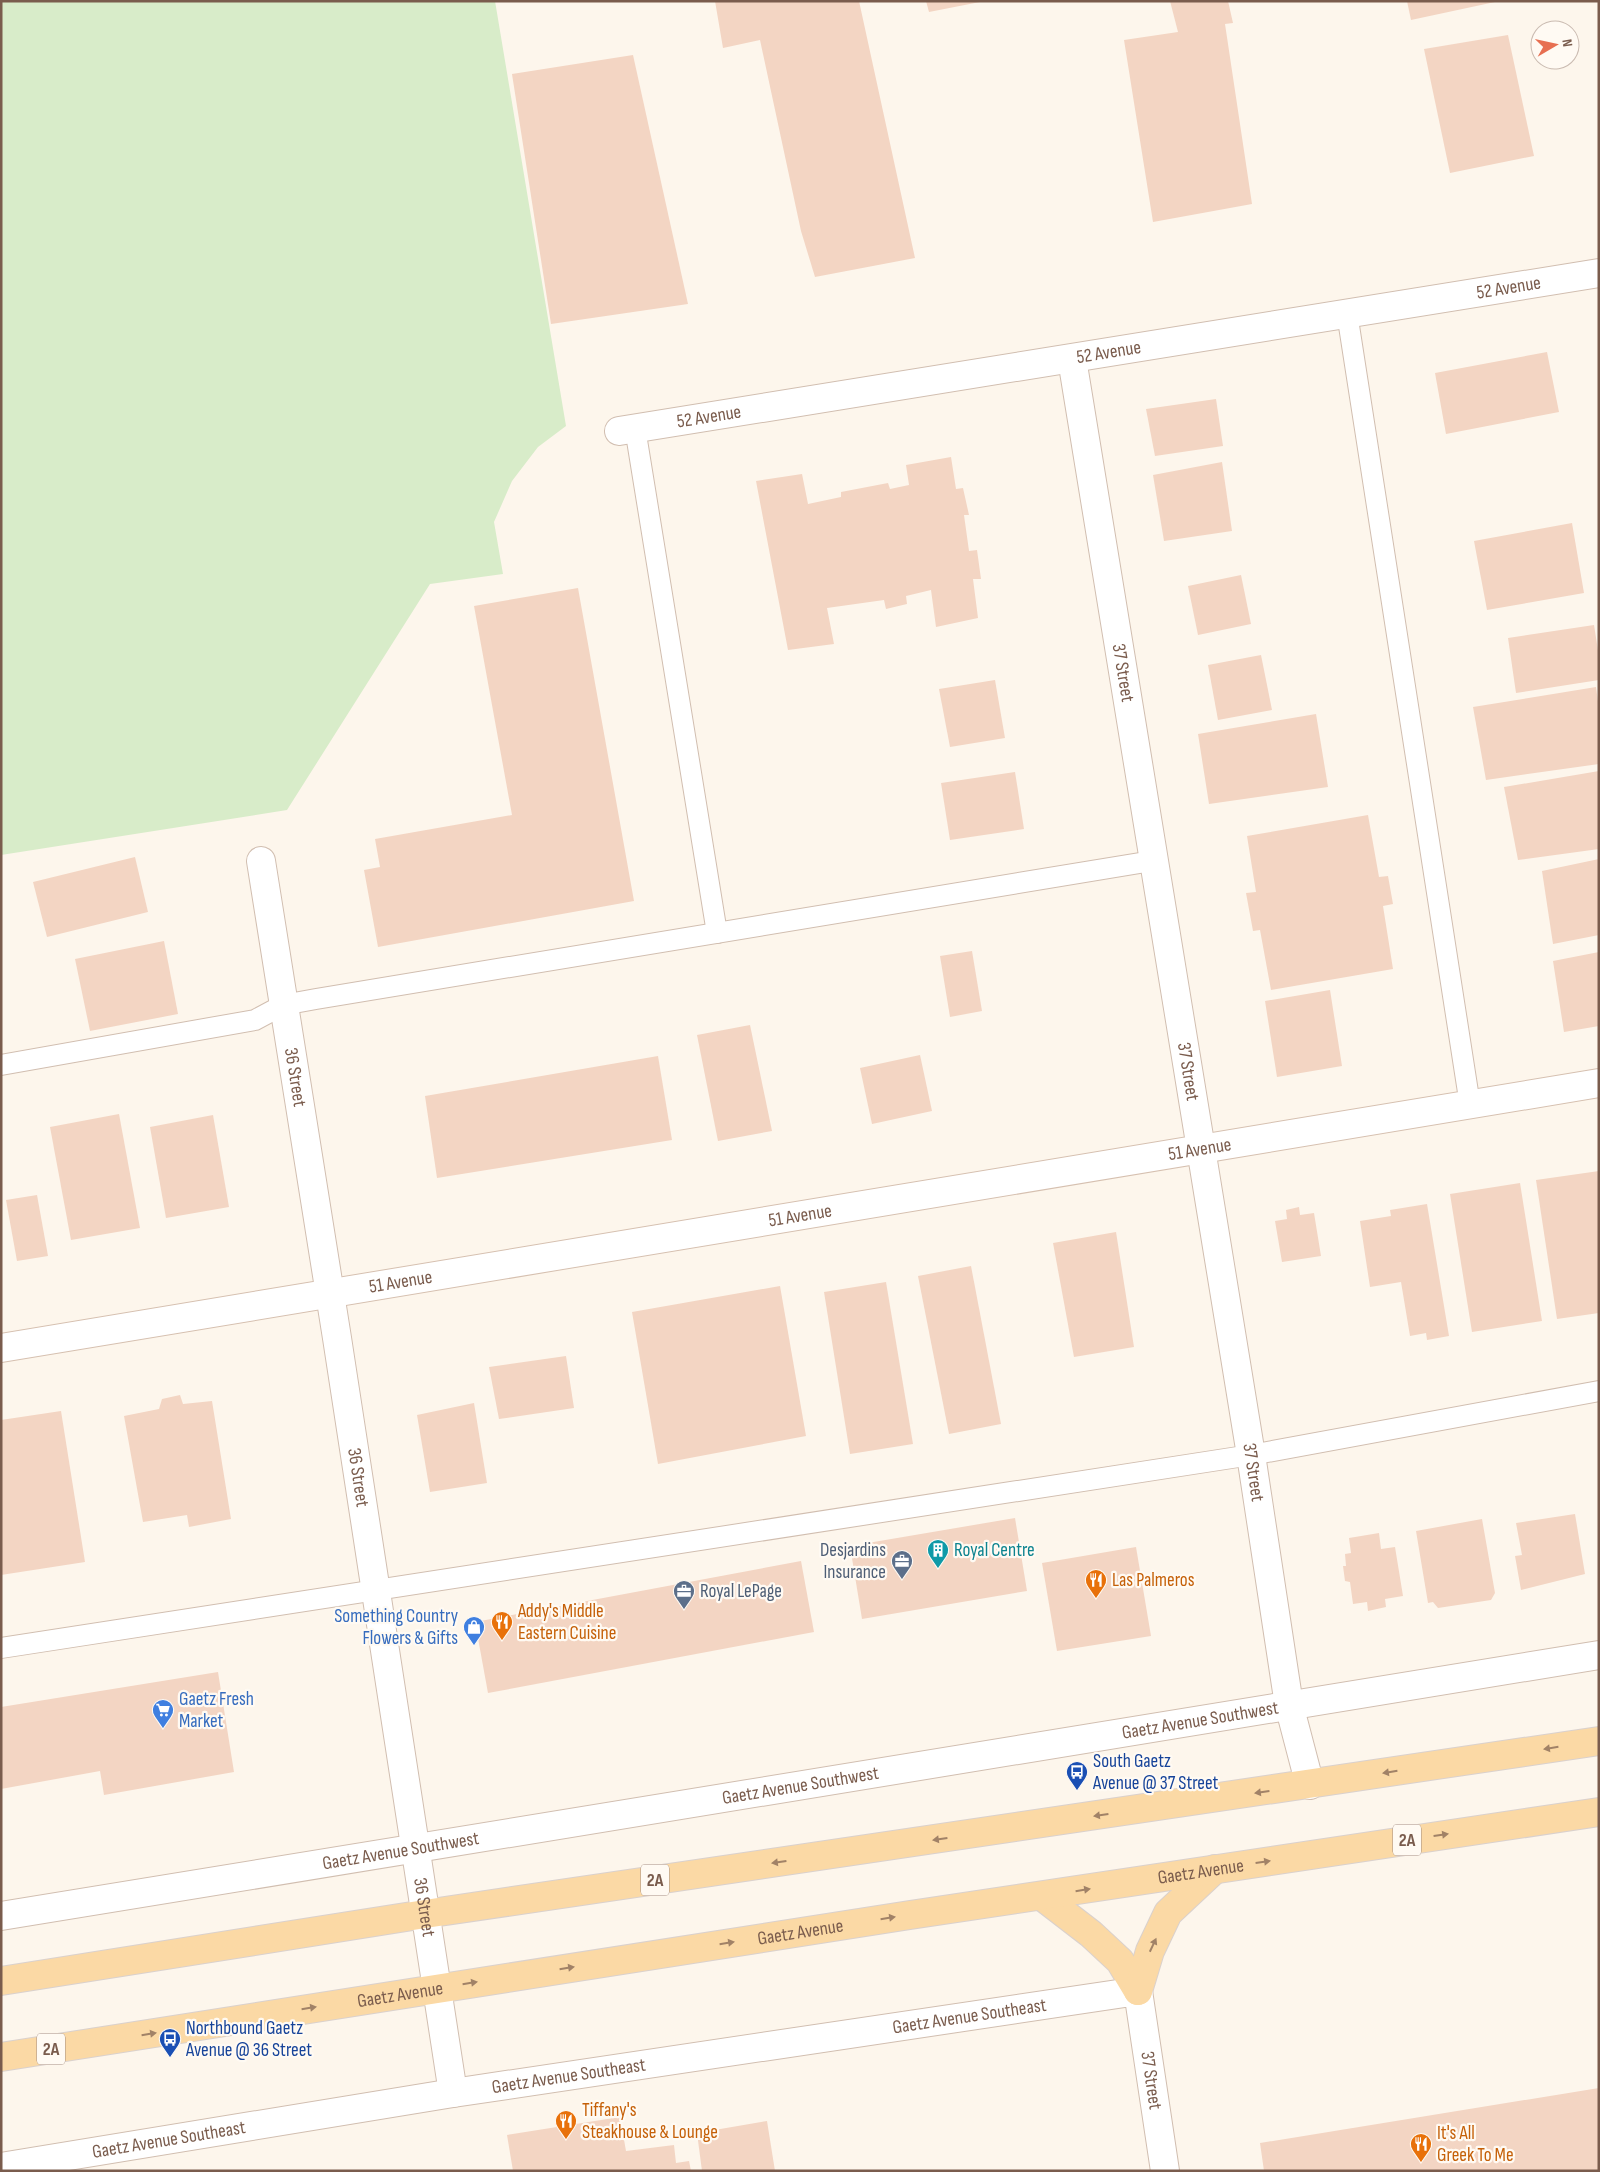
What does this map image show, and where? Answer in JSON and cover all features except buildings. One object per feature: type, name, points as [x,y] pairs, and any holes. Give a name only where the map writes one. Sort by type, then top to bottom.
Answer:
[{"type":"main road","name":"2A","points":[[1,1981],[426,1914],[1599,1741]]},
{"type":"main road","name":"Gaetz Avenue","points":[[1,2057],[436,1988],[1599,1812]]},
{"type":"main road","points":[[1138,1991],[1150,1951],[1168,1913],[1215,1869]]},
{"type":"main road","points":[[1043,1897],[1091,1934],[1120,1961],[1138,1991]]},
{"type":"street","name":"52 Avenue","points":[[627,430],[1599,273]]},
{"type":"street","name":"37 Street","points":[[1072,359],[1152,861],[1251,1455],[1289,1705],[1310,1784]]},
{"type":"street","name":"36 Street","points":[[261,861],[330,1294],[453,2093]]},
{"type":"street","name":"51 Avenue","points":[[1,1348],[1599,1083]]},
{"type":"street","name":"Gaetz Avenue Southwest","points":[[1,1916],[1599,1655]]},
{"type":"street","name":"37 Street","points":[[1138,1991],[1165,2171]]},
{"type":"street","name":"Gaetz Avenue Southeast","points":[[1,2167],[453,2093],[1138,1991]]},
{"type":"lane","points":[[1347,313],[1470,1105]]},
{"type":"lane","points":[[627,430],[718,933]]},
{"type":"lane","points":[[1,1065],[255,1020],[284,1005],[1152,861]]},
{"type":"lane","points":[[1,1648],[1251,1455],[1599,1391]]},
{"type":"green space","points":[[1,1],[495,1],[566,426],[538,447],[512,481],[494,522],[503,574],[430,584],[287,810],[1,855]]},
{"type":"place","name":"Royal Centre","points":[[938,1569]]},
{"type":"place","name":"Desjardins Insurance","points":[[902,1580]]},
{"type":"place","name":"Las Palmeros","points":[[1096,1599]]},
{"type":"place","name":"Royal LePage","points":[[684,1610]]},
{"type":"place","name":"Addy's Middle Eastern Cuisine","points":[[502,1641]]},
{"type":"place","name":"Something Country Flowers & Gifts","points":[[474,1646]]},
{"type":"place","name":"Gaetz Fresh Market","points":[[163,1729]]},
{"type":"place","name":"South Gaetz Avenue @ 37 Street","points":[[1077,1791]]},
{"type":"place","name":"Northbound Gaetz Avenue @ 36 Street","points":[[170,2058]]},
{"type":"place","name":"Tiffany's Steakhouse & Lounge","points":[[566,2140]]},
{"type":"place","name":"It's All Greek To Me","points":[[1421,2163]]}]
